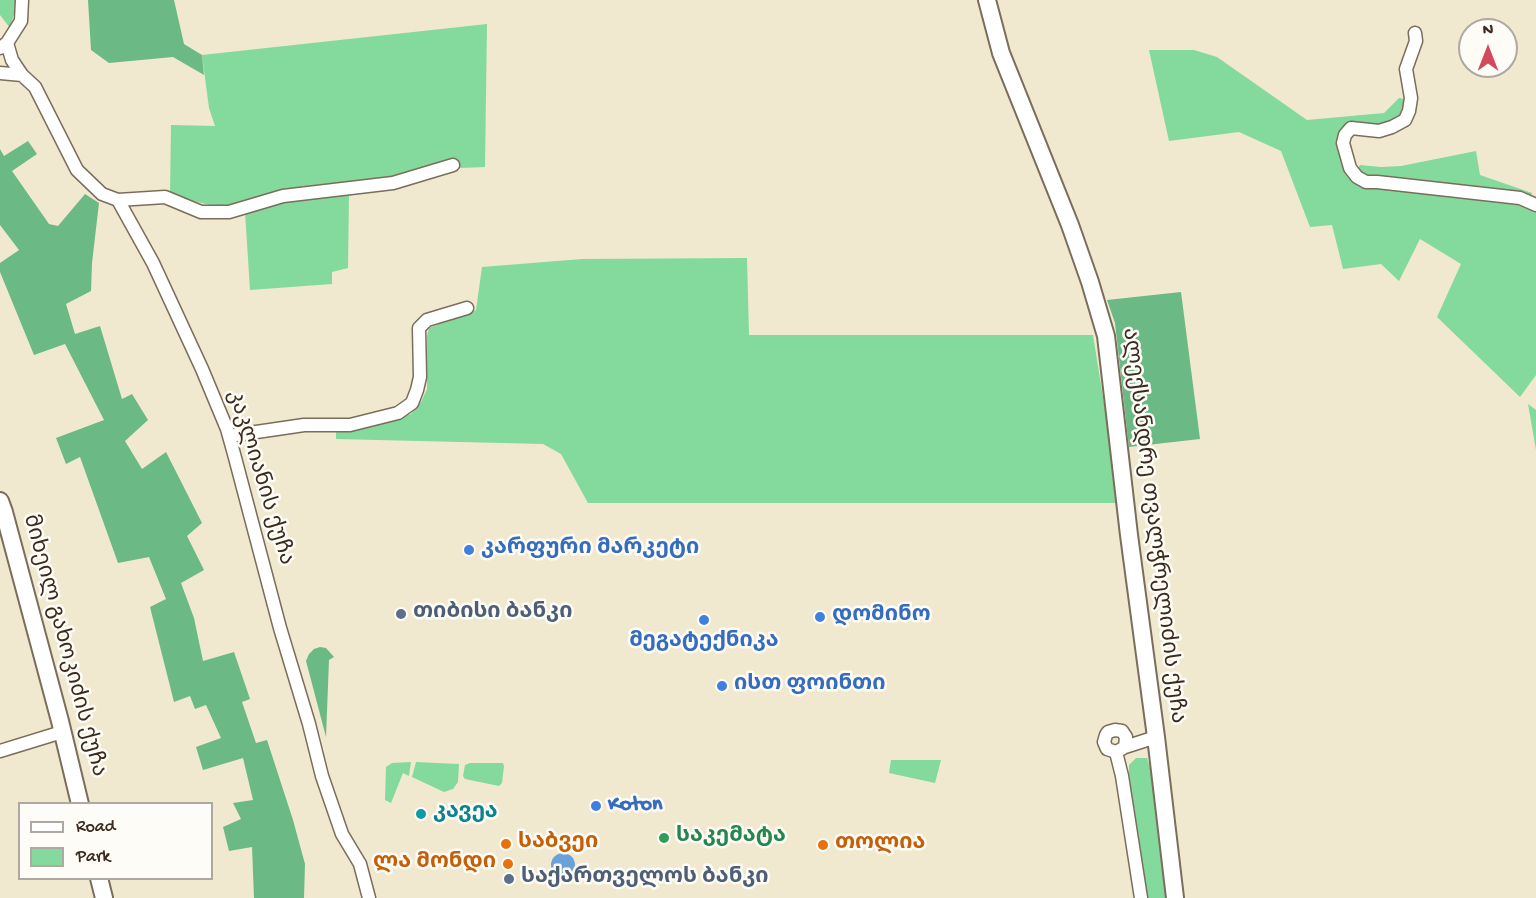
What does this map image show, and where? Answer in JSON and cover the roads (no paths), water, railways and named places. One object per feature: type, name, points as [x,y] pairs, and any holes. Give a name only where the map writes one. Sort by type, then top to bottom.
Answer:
[{"type":"street","points":[[22,0],[21,21],[4,46],[22,75],[34,87],[77,170],[102,194],[118,200],[165,197],[201,212],[229,212],[283,196],[393,183],[453,165]]},
{"type":"street","name":"ალექსანდრე თვალჭრელიძის ქუჩა","points":[[987,0],[1001,53],[1070,225],[1106,336],[1176,898]]},
{"type":"street","points":[[1415,33],[1416,41],[1406,69],[1411,98],[1405,120],[1379,131],[1351,128],[1345,135],[1343,144],[1350,168],[1357,177],[1366,182],[1520,198],[1536,205]]},
{"type":"street","points":[[0,73],[22,75]]},
{"type":"street","name":"კაკლიანის ქუჩა","points":[[118,200],[153,263],[202,369],[229,436],[322,776],[342,834],[360,864],[369,898]]},
{"type":"street","points":[[229,436],[304,425],[350,425],[398,412],[412,403],[417,390],[420,376],[419,328],[426,320],[467,308]]},
{"type":"street","name":"მიხეილ გახოკიძის ქუჩა","points":[[0,501],[63,732],[80,802]]},
{"type":"street","points":[[1111,730],[1156,737],[1121,750],[1107,749],[1104,739],[1111,730]]},
{"type":"street","points":[[0,751],[63,732]]},
{"type":"street","points":[[1124,733],[1127,741],[1121,750],[1122,776],[1141,898]]},
{"type":"street","points":[[99,880],[104,898]]},
{"type":"water","points":[[563,853],[572,856],[575,865],[572,874],[563,877],[554,874],[551,865],[554,856]]},
{"type":"place","name":"კარფური მარკეტი","points":[[469,550]]},
{"type":"place","name":"თიბისი ბანკი","points":[[401,614]]},
{"type":"place","name":"დომინო","points":[[820,617]]},
{"type":"place","name":"მეგატექნიკა","points":[[704,620]]},
{"type":"place","name":"ისთ ფოინთი","points":[[722,686]]},
{"type":"place","name":"Koton","points":[[596,806]]},
{"type":"place","name":"კავეა","points":[[421,814]]},
{"type":"place","name":"საკემატა","points":[[664,838]]},
{"type":"place","name":"საბვეი","points":[[506,844]]},
{"type":"place","name":"თოლია","points":[[823,845]]},
{"type":"place","name":"ლა მონდი","points":[[508,864]]},
{"type":"place","name":"საქართველოს ბანკი","points":[[509,879]]}]
